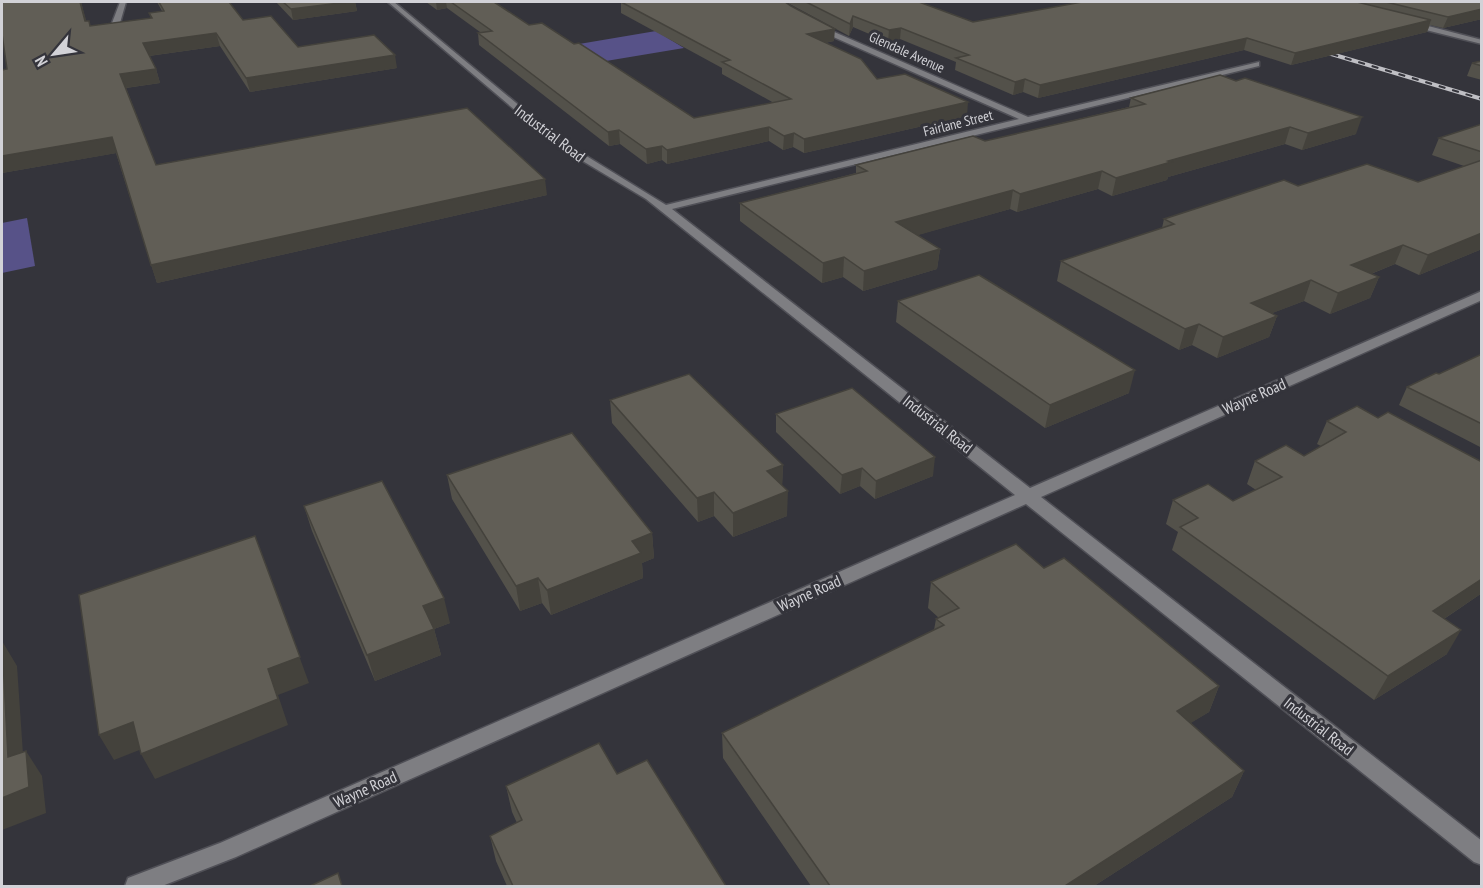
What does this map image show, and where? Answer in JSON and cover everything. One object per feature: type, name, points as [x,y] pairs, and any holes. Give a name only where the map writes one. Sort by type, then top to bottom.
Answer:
[{"type":"street","points":[[116,23],[123,2]]},
{"type":"street","name":"Industrial Road","points":[[391,2],[559,143],[586,161],[640,190],[665,208],[1482,855]]},
{"type":"street","name":"Glendale Avenue","points":[[807,22],[1028,120]]},
{"type":"street","points":[[1403,22],[1482,42]]},
{"type":"street","name":"Fairlane Street","points":[[665,208],[1256,64]]},
{"type":"street","name":"Wayne Road","points":[[136,886],[228,850],[1482,295]]},
{"type":"shaded area","points":[[656,31],[684,48],[606,61],[579,44]]},
{"type":"shaded area","points":[[27,218],[35,266],[2,273],[2,223]]},
{"type":"building","points":[[2,2],[80,2],[85,21],[89,21],[90,26],[152,18],[149,13],[164,11],[159,2],[229,2],[243,20],[271,16],[298,47],[374,35],[395,55],[246,78],[216,33],[143,43],[156,69],[120,74],[156,165],[467,108],[545,179],[151,265],[112,137],[2,156],[2,70],[7,69],[2,34]]},
{"type":"building","points":[[283,2],[348,2],[291,9]]},
{"type":"building","points":[[451,2],[494,2],[529,25],[542,23],[574,44],[579,43],[694,118],[791,99],[722,62],[730,60],[621,2],[785,2],[835,29],[807,34],[861,59],[877,79],[905,74],[968,102],[804,139],[794,133],[784,136],[769,127],[667,150],[662,146],[646,149],[619,130],[608,132],[478,33],[492,31]]},
{"type":"building","points":[[806,2],[919,2],[973,22],[1082,2],[1357,2],[1431,20],[1295,53],[1247,38],[1040,85],[1025,79],[1015,82],[956,58],[969,55],[901,28],[889,30],[853,16],[850,24]]},
{"type":"building","points":[[1386,2],[1482,2],[1482,9],[1448,17]]},
{"type":"building","points":[[1482,61],[1482,66],[1472,63]]},
{"type":"building","points":[[1220,75],[1236,81],[1245,78],[1362,117],[1308,133],[1290,127],[1116,178],[1102,171],[1020,194],[1013,190],[896,222],[940,249],[864,271],[844,257],[823,263],[740,203],[867,171],[856,165],[973,136],[985,141],[1145,104],[1131,98]]},
{"type":"building","points":[[1482,124],[1482,152],[1439,138]]},
{"type":"building","points":[[1482,160],[1482,233],[1428,255],[1403,245],[1351,265],[1379,277],[1338,293],[1311,280],[1251,303],[1277,316],[1223,337],[1199,324],[1185,329],[1061,261],[1174,224],[1164,219],[1284,180],[1298,186],[1367,164],[1418,182]]},
{"type":"building","points":[[979,275],[1135,370],[1050,405],[898,301]]},
{"type":"building","points":[[1482,354],[1482,424],[1407,387],[1436,373],[1439,374]]},
{"type":"building","points":[[689,374],[783,465],[767,471],[788,491],[733,513],[714,492],[697,498],[610,400]]},
{"type":"building","points":[[852,388],[935,457],[876,481],[862,468],[842,475],[776,414]]},
{"type":"building","points":[[1357,406],[1378,418],[1388,412],[1482,462],[1482,579],[1433,611],[1461,630],[1388,676],[1180,527],[1198,518],[1173,500],[1208,484],[1233,501],[1282,477],[1255,461],[1286,445],[1304,456],[1346,432],[1327,421]]},
{"type":"building","points":[[572,433],[652,533],[632,541],[641,553],[547,590],[538,578],[516,586],[447,475]]},
{"type":"building","points":[[382,481],[444,598],[423,606],[434,629],[367,655],[304,506]]},
{"type":"building","points":[[255,536],[300,657],[268,669],[278,699],[141,754],[133,722],[99,735],[79,595]]},
{"type":"building","points":[[1016,544],[1044,568],[1064,558],[1219,686],[1177,711],[1244,771],[1065,886],[830,886],[722,733],[944,625],[936,619],[959,608],[931,582]]},
{"type":"building","points":[[2,641],[8,757],[26,751],[29,787],[2,798]]},
{"type":"building","points":[[599,743],[617,774],[647,760],[726,886],[513,886],[490,836],[522,820],[506,786]]},
{"type":"building","points":[[338,873],[342,886],[310,886]]},
{"type":"railway","points":[[1318,50],[1482,99]]}]
